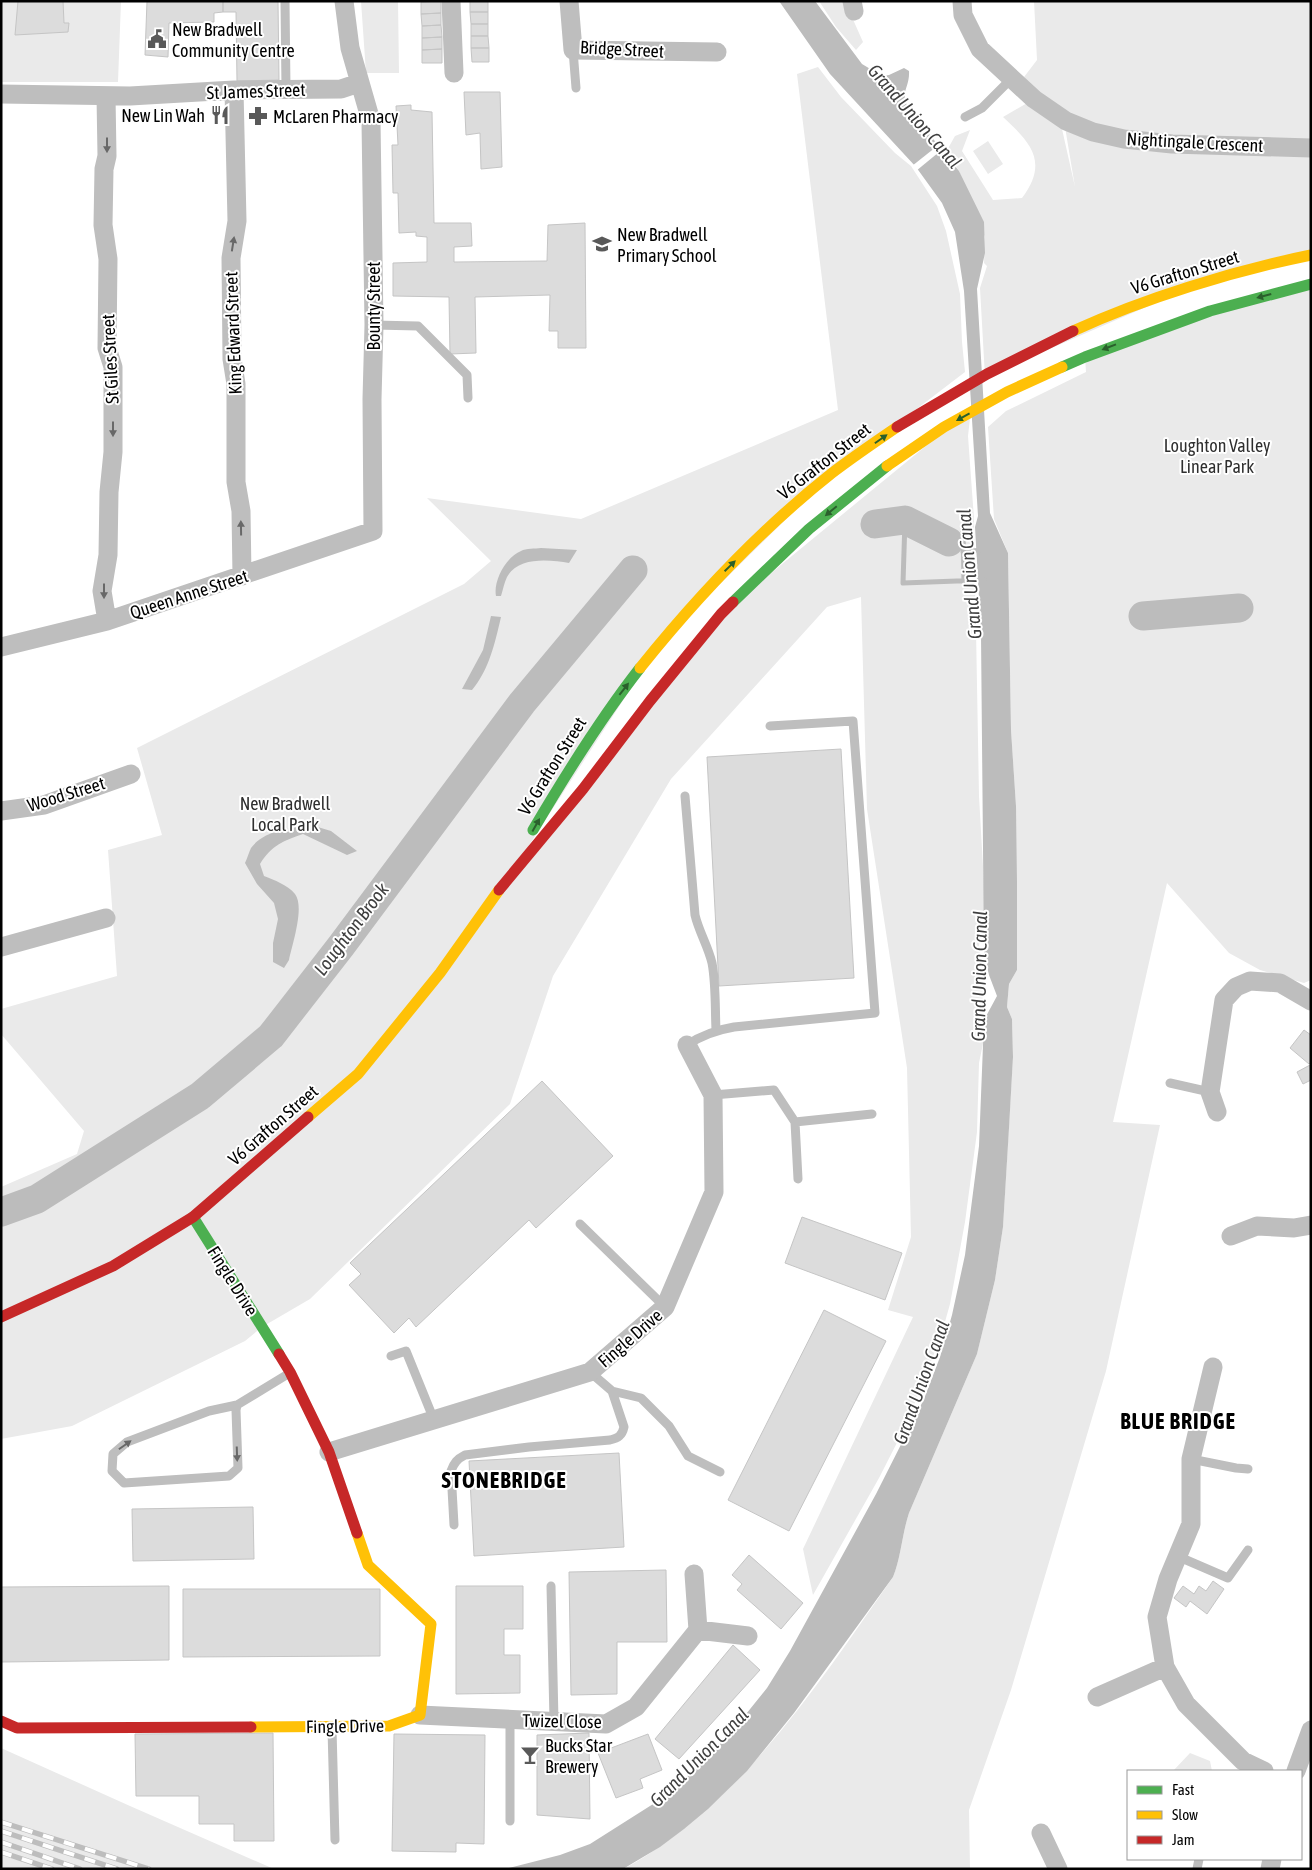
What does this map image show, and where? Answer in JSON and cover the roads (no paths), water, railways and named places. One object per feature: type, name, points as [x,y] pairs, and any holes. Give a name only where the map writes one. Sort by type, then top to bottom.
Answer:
[{"type":"street","name":"Bounty Street","points":[[344,1],[350,48],[371,121],[374,325],[372,399],[373,531]]},
{"type":"street","points":[[452,1],[454,73]]},
{"type":"street","name":"Bridge Street","points":[[569,1],[573,50],[717,52]]},
{"type":"street","name":"Nightingale Crescent","points":[[962,1],[963,15],[980,49],[1034,99],[1066,120],[1092,132],[1124,139],[1172,144],[1311,148]]},
{"type":"street","name":"St James Street","points":[[1,94],[106,96],[234,90],[341,89],[359,83]]},
{"type":"street","name":"King Edward Street","points":[[234,90],[237,221],[231,258],[232,359],[236,384],[236,482],[241,511],[242,576]]},
{"type":"street","name":"St Giles Street","points":[[106,96],[107,156],[104,169],[103,225],[108,259],[107,348],[112,367],[113,452],[109,492],[108,555],[102,591],[107,621]]},
{"type":"street","name":"V6 Grafton Street","points":[[504,884],[555,792],[606,713],[660,642],[720,575],[789,509],[833,473],[911,418],[952,392],[995,368],[1106,316],[1199,284],[1311,254]]},
{"type":"street","name":"V6 Grafton Street","points":[[1,1317],[113,1266],[193,1217],[358,1074],[440,973],[504,884],[583,789],[650,701],[721,614],[809,529],[873,476],[944,427],[1007,392],[1085,357],[1210,311],[1311,284]]},
{"type":"street","name":"Queen Anne Street","points":[[1,647],[107,621],[373,531]]},
{"type":"street","name":"Wood Street","points":[[1,811],[44,804],[131,774]]},
{"type":"street","points":[[1,946],[106,918]]},
{"type":"street","points":[[1216,1112],[1210,1092],[1224,1000],[1236,987],[1250,981],[1280,984],[1311,1001]]},
{"type":"street","name":"Fingle Drive","points":[[329,1452],[590,1372],[665,1307],[714,1192],[713,1096],[687,1045]]},
{"type":"street","name":"Fingle Drive","points":[[1,1721],[17,1728],[389,1726],[420,1716],[431,1624],[368,1565],[329,1452],[290,1372],[193,1217]]},
{"type":"street","points":[[1231,1236],[1256,1226],[1294,1228],[1311,1226]]},
{"type":"street","points":[[1213,1367],[1191,1459],[1191,1524],[1168,1578],[1157,1617],[1165,1667],[1186,1704],[1243,1761],[1262,1770]]},
{"type":"street","points":[[694,1574],[698,1630],[748,1636]]},
{"type":"street","name":"Twizel Close","points":[[420,1716],[606,1724],[636,1707],[698,1630]]},
{"type":"street","points":[[1097,1697],[1165,1667]]},
{"type":"street","points":[[1296,1770],[1310,1732]]},
{"type":"street","points":[[1041,1833],[1058,1869]]},
{"type":"lane","points":[[285,1],[286,90]]},
{"type":"lane","points":[[573,50],[576,88]]},
{"type":"lane","points":[[964,117],[982,108],[1012,78]]},
{"type":"lane","points":[[374,325],[418,326],[467,375],[468,398]]},
{"type":"lane","points":[[687,1045],[701,1035],[716,1030],[876,1013],[853,721],[770,726]]},
{"type":"lane","points":[[685,796],[694,915],[713,966],[716,1030]]},
{"type":"lane","points":[[1170,1083],[1210,1092]]},
{"type":"lane","points":[[713,1096],[774,1090],[795,1122],[798,1179]]},
{"type":"lane","points":[[795,1122],[872,1114]]},
{"type":"lane","points":[[580,1224],[665,1307]]},
{"type":"lane","points":[[391,1356],[406,1351],[434,1420]]},
{"type":"lane","points":[[237,1406],[238,1468],[229,1476],[124,1483],[112,1471],[113,1454],[127,1442],[209,1411],[237,1406],[290,1372]]},
{"type":"lane","points":[[590,1372],[612,1391],[641,1398],[669,1426],[688,1456],[720,1472]]},
{"type":"lane","points":[[454,1525],[451,1471],[454,1463],[459,1458],[465,1455],[618,1438],[623,1433],[624,1428],[612,1391]]},
{"type":"lane","points":[[1191,1459],[1248,1469]]},
{"type":"lane","points":[[1177,1556],[1228,1578],[1248,1550]]},
{"type":"lane","points":[[551,1586],[554,1722]]},
{"type":"lane","points":[[510,1719],[510,1821]]},
{"type":"lane","points":[[332,1726],[335,1840]]},
{"type":"waterway","name":"Grand Union Canal","points":[[905,520],[903,583],[984,580]]},
{"type":"waterway","name":"Loughton Brook","points":[[875,524],[905,520],[949,542]]},
{"type":"waterway","name":"Grand Union Canal","points":[[963,525],[964,582]]},
{"type":"waterway","name":"Loughton Brook","points":[[963,552],[982,550]]},
{"type":"waterway","name":"Loughton Brook","points":[[1,1212],[37,1199],[200,1096],[271,1036],[341,946],[522,703],[633,570]]},
{"type":"waterway","name":"Loughton Brook","points":[[1143,616],[1239,608]]},
{"type":"railway","points":[[1,1822],[149,1869]]},
{"type":"railway","points":[[1,1831],[117,1869]]},
{"type":"railway","points":[[1,1842],[80,1869]]},
{"type":"railway","points":[[1,1852],[52,1869]]},
{"type":"place","name":"New Bradwell Community Centre","points":[[157,39]]},
{"type":"place","name":"New Lin Wah","points":[[220,115]]},
{"type":"place","name":"McLaren Pharmacy","points":[[258,116]]},
{"type":"place","name":"New Bradwell Primary School","points":[[602,244]]},
{"type":"place","name":"Bucks Star Brewery","points":[[530,1755]]},
{"type":"district","name":"BLUE BRIDGE","points":[[1178,1421]]},
{"type":"district","name":"STONEBRIDGE","points":[[504,1480]]},
{"type":"park label","name":"Loughton Valley Linear Park","points":[[1217,455]]},
{"type":"park label","name":"New Bradwell Local Park","points":[[285,813]]}]
